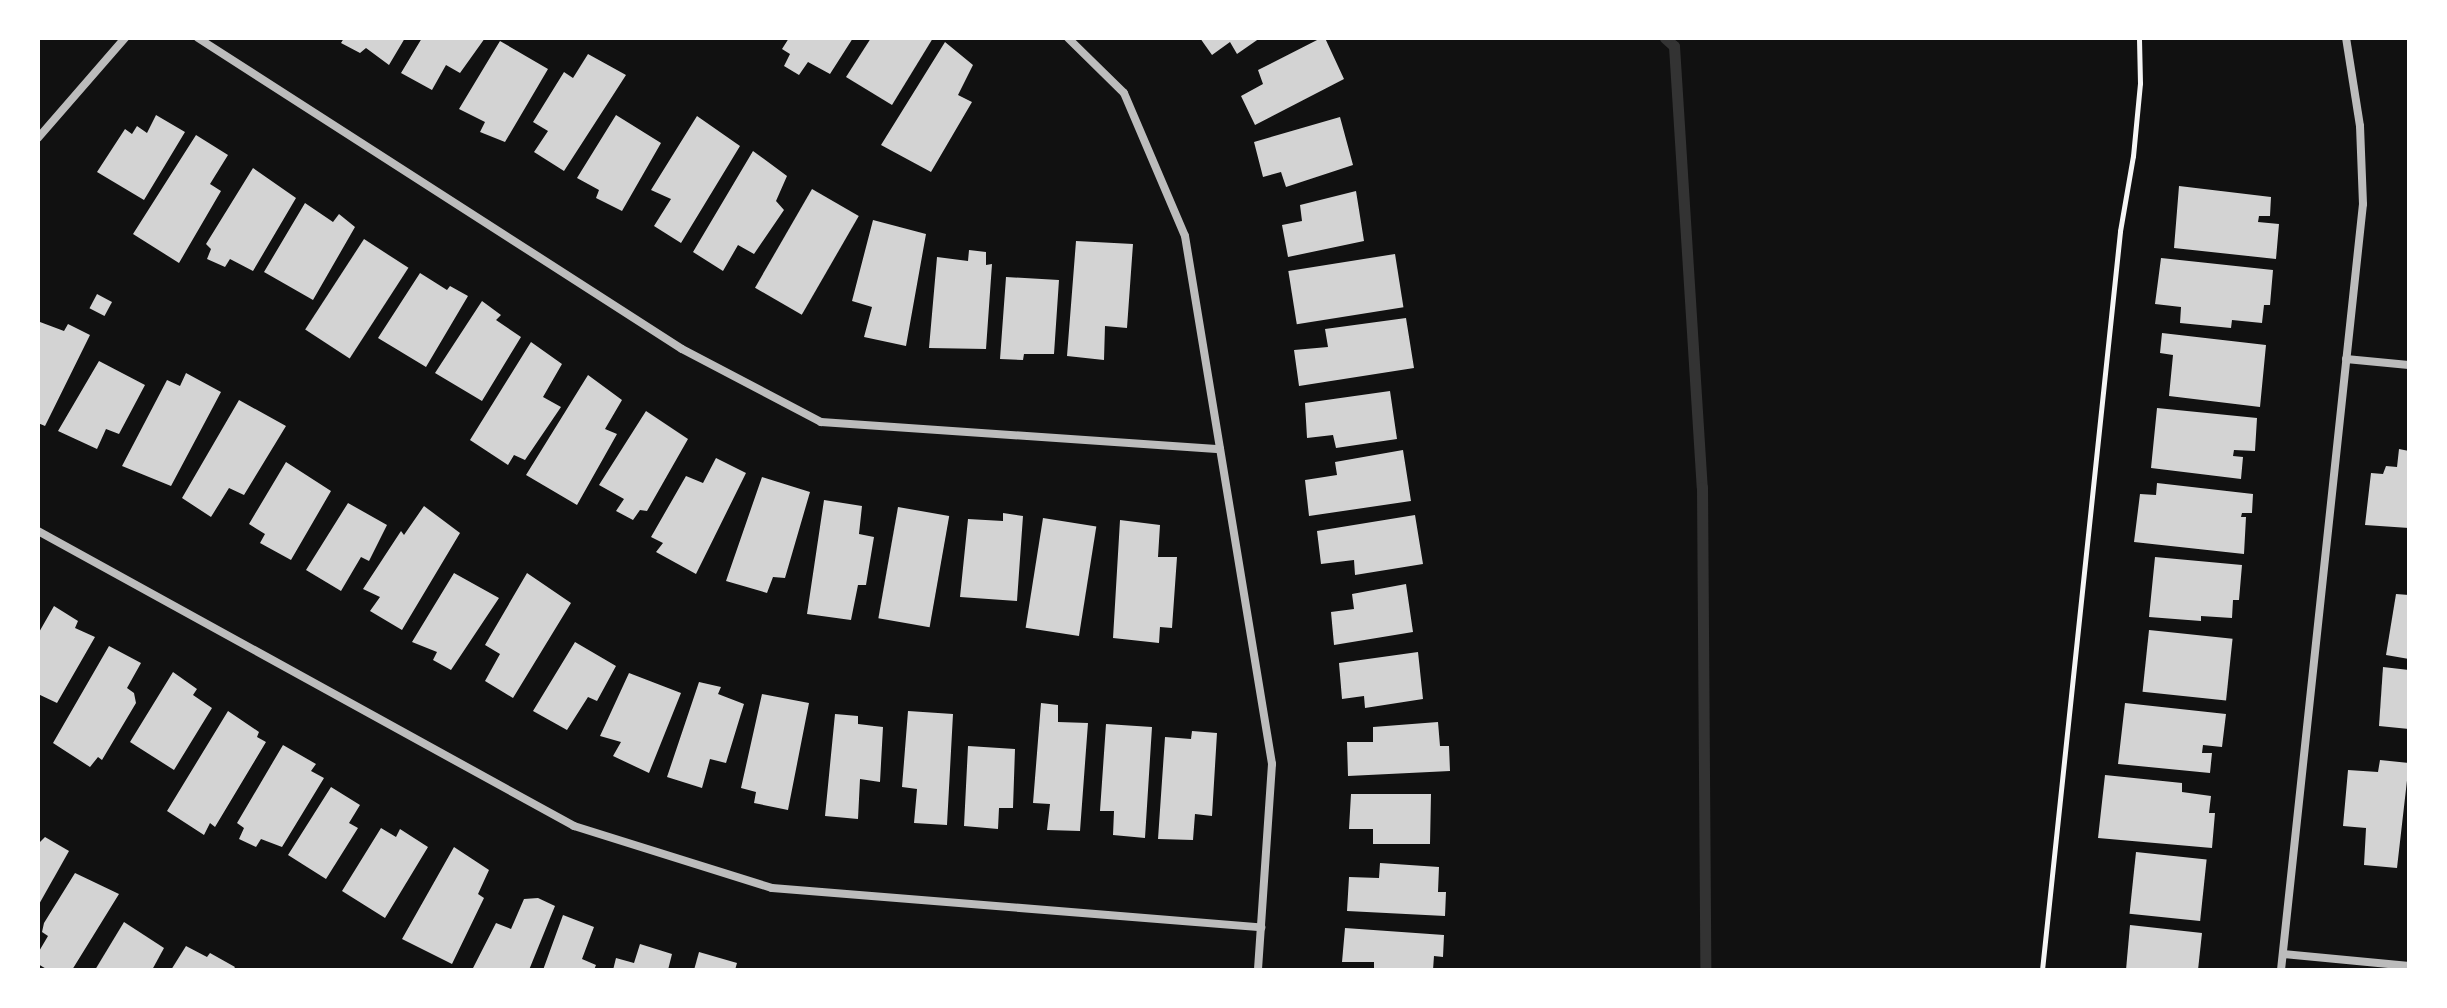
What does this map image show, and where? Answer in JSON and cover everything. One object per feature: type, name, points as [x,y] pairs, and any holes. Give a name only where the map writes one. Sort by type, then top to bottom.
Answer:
[{"type":"street","points":[[38,138],[125,38]]},
{"type":"street","points":[[198,38],[682,349],[821,422],[1220,449]]},
{"type":"street","points":[[1068,38],[1124,93],[1185,236],[1272,764],[1258,970]]},
{"type":"street","points":[[2281,970],[2363,204],[2360,126],[2346,38]]},
{"type":"street","points":[[2346,359],[2409,365]]},
{"type":"street","points":[[38,531],[574,826],[772,888],[1261,927]]},
{"type":"street","points":[[2283,954],[2409,966]]},
{"type":"path","points":[[2042,970],[2120,231],[2133,156],[2140,83],[2139,38]]},
{"type":"building","points":[[344,38],[405,38],[389,65],[366,48],[360,53],[341,43]]},
{"type":"building","points":[[422,38],[485,38],[460,73],[446,65],[432,90],[401,73]]},
{"type":"building","points":[[789,38],[853,38],[830,74],[808,62],[799,75],[784,66],[790,54],[782,49]]},
{"type":"building","points":[[871,38],[933,38],[892,105],[846,77]]},
{"type":"building","points":[[1200,38],[1260,38],[1237,54],[1230,42],[1212,55]]},
{"type":"building","points":[[1325,38],[1344,79],[1255,125],[1241,96],[1263,84],[1258,70]]},
{"type":"building","points":[[500,41],[548,69],[505,142],[480,132],[485,122],[459,109]]},
{"type":"building","points":[[945,42],[973,65],[958,95],[972,102],[931,172],[881,145]]},
{"type":"building","points":[[588,54],[626,75],[564,171],[534,152],[548,131],[533,122],[564,72],[573,78]]},
{"type":"building","points":[[156,115],[185,132],[144,200],[97,172],[125,129],[132,134],[137,126],[147,133]]},
{"type":"building","points":[[616,115],[661,143],[622,211],[596,198],[599,190],[577,178]]},
{"type":"building","points":[[697,116],[740,146],[681,243],[654,226],[671,199],[651,190]]},
{"type":"building","points":[[1340,117],[1353,165],[1286,187],[1281,172],[1263,177],[1254,142]]},
{"type":"building","points":[[196,135],[228,155],[210,184],[221,191],[179,263],[133,234]]},
{"type":"building","points":[[753,151],[787,176],[776,201],[784,210],[754,254],[738,245],[723,271],[693,252]]},
{"type":"building","points":[[253,168],[296,198],[253,271],[230,259],[225,267],[207,259],[211,249],[206,244]]},
{"type":"building","points":[[2179,186],[2271,197],[2270,216],[2259,216],[2258,222],[2279,224],[2276,259],[2174,248]]},
{"type":"building","points":[[812,189],[859,216],[802,315],[755,288]]},
{"type":"building","points":[[1356,191],[1364,241],[1288,257],[1282,225],[1302,221],[1300,205]]},
{"type":"building","points":[[305,203],[333,222],[339,214],[355,227],[313,300],[264,272]]},
{"type":"building","points":[[873,220],[926,234],[906,346],[864,337],[872,307],[852,301]]},
{"type":"building","points":[[364,239],[408,268],[350,358],[305,330]]},
{"type":"building","points":[[1076,241],[1133,244],[1127,328],[1105,326],[1104,360],[1067,356]]},
{"type":"building","points":[[969,250],[986,252],[986,265],[992,264],[986,349],[929,348],[937,257],[968,261]]},
{"type":"building","points":[[1395,254],[1403,307],[1297,324],[1288,271]]},
{"type":"building","points":[[2161,258],[2273,270],[2270,305],[2264,305],[2262,323],[2232,320],[2231,328],[2180,323],[2181,307],[2155,304]]},
{"type":"building","points":[[420,273],[447,290],[450,286],[468,296],[426,367],[378,338]]},
{"type":"building","points":[[1006,277],[1059,280],[1054,354],[1024,354],[1023,360],[1000,359]]},
{"type":"building","points":[[97,294],[112,302],[104,316],[89,308]]},
{"type":"building","points":[[482,301],[501,315],[496,320],[521,337],[482,401],[435,373]]},
{"type":"building","points":[[1406,318],[1414,368],[1299,386],[1294,350],[1328,347],[1325,329]]},
{"type":"building","points":[[40,322],[64,331],[68,324],[90,335],[45,426],[38,423]]},
{"type":"building","points":[[2162,333],[2266,345],[2260,407],[2169,396],[2173,355],[2160,353]]},
{"type":"building","points":[[531,342],[562,364],[543,397],[561,407],[525,460],[514,455],[508,465],[470,440]]},
{"type":"building","points":[[99,361],[145,385],[119,434],[106,429],[97,449],[58,431]]},
{"type":"building","points":[[186,373],[221,392],[171,486],[122,466],[167,380],[180,386]]},
{"type":"building","points":[[588,375],[622,400],[605,429],[617,434],[577,505],[526,475]]},
{"type":"building","points":[[1390,391],[1397,439],[1336,448],[1333,435],[1307,438],[1305,403]]},
{"type":"building","points":[[239,400],[286,426],[244,495],[229,488],[211,517],[182,498]]},
{"type":"building","points":[[2157,408],[2257,418],[2255,451],[2234,450],[2233,456],[2243,457],[2241,479],[2151,468]]},
{"type":"building","points":[[646,411],[688,439],[647,511],[640,510],[633,520],[616,511],[624,499],[599,485]]},
{"type":"building","points":[[2399,449],[2409,451],[2409,528],[2365,525],[2371,473],[2383,474],[2386,466],[2397,467]]},
{"type":"building","points":[[1403,450],[1411,501],[1309,516],[1305,480],[1337,475],[1335,462]]},
{"type":"building","points":[[716,458],[746,473],[696,574],[656,552],[663,543],[651,537],[686,476],[703,483]]},
{"type":"building","points":[[286,462],[331,491],[291,560],[260,543],[265,534],[249,524]]},
{"type":"building","points":[[762,477],[810,492],[785,578],[773,577],[767,593],[726,581]]},
{"type":"building","points":[[2157,483],[2253,494],[2252,513],[2242,513],[2241,517],[2246,517],[2244,554],[2134,542],[2140,494],[2156,495]]},
{"type":"building","points":[[824,500],[862,506],[859,534],[874,537],[866,585],[858,585],[851,620],[807,614]]},
{"type":"building","points":[[348,503],[387,525],[369,561],[361,557],[341,591],[306,570]]},
{"type":"building","points":[[424,506],[460,533],[402,630],[370,611],[380,597],[363,589],[401,531],[404,535]]},
{"type":"building","points":[[898,507],[949,516],[930,627],[878,618]]},
{"type":"building","points":[[1003,513],[1023,516],[1017,601],[960,597],[968,519],[1003,521]]},
{"type":"building","points":[[1415,515],[1423,564],[1355,575],[1354,560],[1321,564],[1317,531]]},
{"type":"building","points":[[1043,518],[1096,526],[1079,636],[1026,628]]},
{"type":"building","points":[[1120,520],[1160,525],[1158,557],[1177,557],[1172,628],[1160,627],[1159,643],[1113,638]]},
{"type":"building","points":[[2155,557],[2242,565],[2239,600],[2233,600],[2232,618],[2201,616],[2201,621],[2149,617]]},
{"type":"building","points":[[454,573],[499,598],[451,670],[433,660],[437,652],[412,642]]},
{"type":"building","points":[[527,573],[571,603],[513,698],[485,681],[500,654],[485,645]]},
{"type":"building","points":[[1406,584],[1413,632],[1334,645],[1331,612],[1354,609],[1352,594]]},
{"type":"building","points":[[2396,594],[2409,595],[2409,659],[2386,655]]},
{"type":"building","points":[[54,606],[78,621],[75,628],[95,637],[57,703],[38,694],[38,634]]},
{"type":"building","points":[[2149,630],[2233,639],[2226,700],[2143,692]]},
{"type":"building","points":[[575,642],[616,666],[597,701],[588,697],[567,730],[533,711]]},
{"type":"building","points":[[109,646],[141,663],[127,688],[134,693],[136,703],[102,760],[98,757],[90,767],[53,743]]},
{"type":"building","points":[[1418,652],[1423,699],[1365,708],[1364,696],[1342,699],[1339,663]]},
{"type":"building","points":[[2383,667],[2409,670],[2409,729],[2379,726]]},
{"type":"building","points":[[173,672],[197,689],[193,695],[212,708],[174,770],[130,742]]},
{"type":"building","points":[[629,673],[681,693],[649,773],[613,756],[621,742],[600,736]]},
{"type":"building","points":[[699,682],[721,687],[718,694],[744,704],[726,763],[710,759],[702,788],[667,777]]},
{"type":"building","points":[[762,694],[809,703],[788,810],[754,803],[756,792],[741,788]]},
{"type":"building","points":[[1041,703],[1058,705],[1058,722],[1088,723],[1080,831],[1047,830],[1050,804],[1033,803]]},
{"type":"building","points":[[2125,703],[2226,714],[2222,747],[2203,745],[2202,753],[2212,753],[2210,773],[2118,764]]},
{"type":"building","points":[[228,711],[259,732],[257,737],[266,742],[215,827],[210,823],[204,835],[167,811]]},
{"type":"building","points":[[908,711],[953,714],[947,825],[914,823],[917,789],[902,787]]},
{"type":"building","points":[[835,714],[858,716],[858,724],[883,727],[880,782],[860,779],[858,819],[825,816]]},
{"type":"building","points":[[1438,722],[1440,746],[1449,746],[1450,771],[1348,776],[1347,742],[1373,742],[1373,727]]},
{"type":"building","points":[[1106,724],[1152,727],[1145,838],[1113,835],[1114,811],[1100,811]]},
{"type":"building","points":[[1192,731],[1217,733],[1212,816],[1195,814],[1193,840],[1158,839],[1165,737],[1191,739]]},
{"type":"building","points":[[283,745],[316,764],[311,771],[324,778],[282,847],[261,839],[256,847],[239,839],[244,828],[237,823]]},
{"type":"building","points":[[968,746],[1015,749],[1013,808],[999,808],[998,829],[964,826]]},
{"type":"building","points":[[2380,760],[2409,763],[2397,868],[2364,865],[2366,828],[2343,826],[2348,770],[2378,772]]},
{"type":"building","points":[[2105,775],[2182,783],[2182,792],[2211,796],[2209,813],[2215,813],[2212,848],[2098,838]]},
{"type":"building","points":[[331,787],[360,805],[349,823],[358,828],[326,879],[288,855]]},
{"type":"building","points":[[1351,794],[1431,794],[1430,844],[1373,844],[1373,829],[1349,829]]},
{"type":"building","points":[[381,828],[396,837],[400,829],[428,847],[385,918],[342,891]]},
{"type":"building","points":[[45,837],[69,851],[38,906],[38,844]]},
{"type":"building","points":[[454,847],[489,870],[478,894],[484,898],[452,964],[402,939]]},
{"type":"building","points":[[2136,852],[2207,859],[2200,921],[2130,914]]},
{"type":"building","points":[[1380,863],[1439,867],[1438,892],[1446,892],[1445,916],[1347,911],[1349,877],[1379,878]]},
{"type":"building","points":[[75,873],[119,894],[72,970],[48,970],[38,964],[38,953],[48,936],[42,932],[44,923]]},
{"type":"building","points":[[538,898],[555,906],[529,970],[472,970],[496,923],[511,929],[524,899]]},
{"type":"building","points":[[563,915],[594,927],[582,959],[596,965],[594,970],[543,970]]},
{"type":"building","points":[[124,922],[164,948],[152,970],[95,970]]},
{"type":"building","points":[[2130,925],[2202,933],[2198,970],[2126,970]]},
{"type":"building","points":[[1345,928],[1444,935],[1443,957],[1434,956],[1433,970],[1374,970],[1374,962],[1342,962]]},
{"type":"building","points":[[640,944],[672,954],[668,970],[613,970],[616,958],[634,963]]},
{"type":"building","points":[[186,946],[207,957],[210,953],[235,967],[233,970],[171,970]]},
{"type":"building","points":[[699,952],[737,963],[735,970],[694,970]]},
{"type":"waterway","points":[[1665,38],[1674,46],[1702,487],[1705,970]]}]
